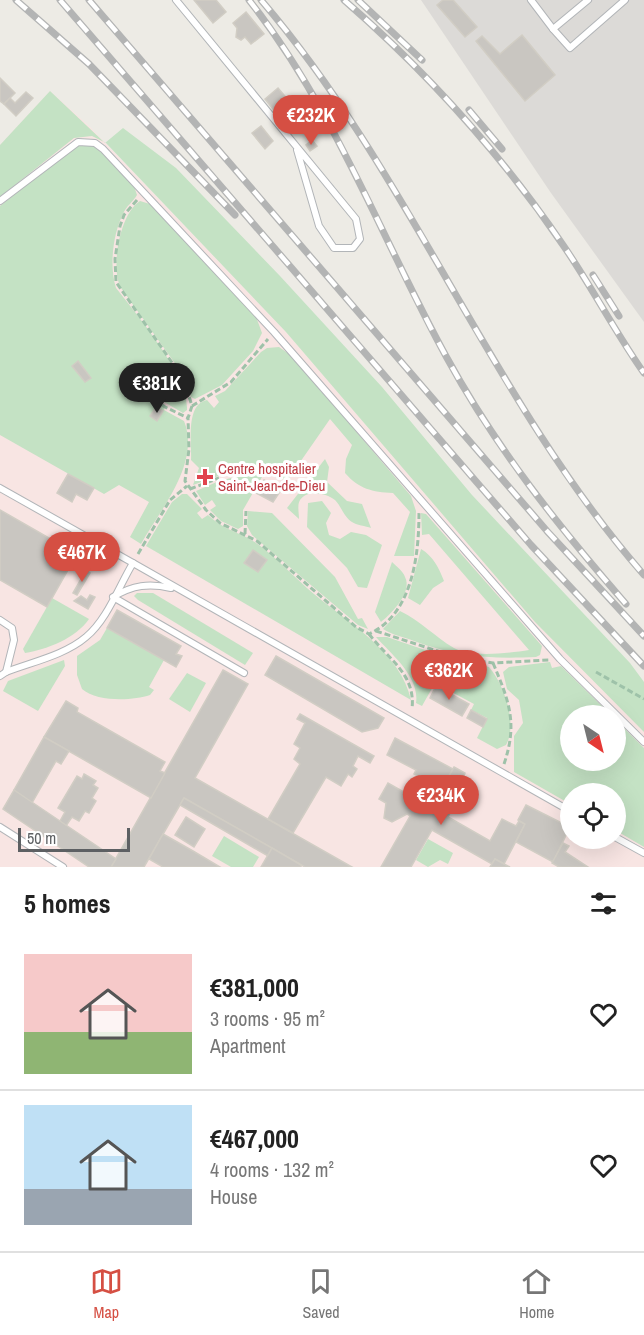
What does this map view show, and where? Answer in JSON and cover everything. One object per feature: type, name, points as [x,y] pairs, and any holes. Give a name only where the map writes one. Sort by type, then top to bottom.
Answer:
[{"type":"lane","points":[[176,0],[356,219],[360,239],[354,248],[343,250],[334,248],[323,235],[297,150]]},
{"type":"lane","points":[[531,0],[570,48],[624,0]]},
{"type":"lane","points":[[554,29],[588,0]]},
{"type":"lane","points":[[0,201],[68,147],[87,140],[103,149],[274,332],[560,659],[644,742]]},
{"type":"lane","points":[[0,488],[560,805]]},
{"type":"lane","points":[[3,674],[79,643],[97,626],[133,563]]},
{"type":"lane","points":[[113,597],[128,589],[141,586],[155,585],[180,590]]},
{"type":"lane","points":[[113,597],[244,673]]},
{"type":"lane","points":[[0,620],[9,625],[13,633],[12,652],[3,674]]},
{"type":"lane","points":[[0,827],[63,867]]},
{"type":"lane","points":[[626,843],[644,854]]},
{"type":"path","points":[[145,193],[131,206],[120,226],[115,259],[116,282],[173,364],[192,406]]},
{"type":"path","points":[[274,332],[231,382],[192,406],[188,418],[189,449],[185,474],[189,488],[220,523],[245,534],[265,547],[356,627],[369,634],[408,679],[413,698]]},
{"type":"path","points":[[148,394],[165,407],[188,418]]},
{"type":"path","points":[[133,563],[170,500],[189,488],[219,478]]},
{"type":"path","points":[[369,634],[376,631],[398,609],[407,591],[419,536],[419,500]]},
{"type":"path","points":[[245,534],[246,511]]},
{"type":"path","points":[[376,631],[438,652],[493,663],[560,659]]},
{"type":"path","points":[[493,663],[509,705],[512,721],[512,737],[501,772]]},
{"type":"path","points":[[596,672],[644,699]]},
{"type":"shaded area","points":[[421,0],[644,0],[644,322],[551,193]]},
{"type":"shaded area","name":"Centre hospitalier Saint-Jean-de-Dieu","points":[[50,91],[90,127],[286,332],[535,622],[618,705],[560,705],[560,771],[626,771],[626,713],[644,731],[644,867],[0,867],[0,145]]},
{"type":"green space","points":[[50,91],[104,142],[92,136],[74,138],[0,197],[0,145]]},
{"type":"green space","points":[[123,128],[176,168],[382,387],[472,495],[630,663],[644,682],[644,732],[626,714],[626,705],[617,705],[535,622],[286,332],[105,143]]},
{"type":"green space","points":[[77,145],[91,145],[97,148],[134,186],[137,195],[124,211],[115,240],[113,270],[116,288],[160,346],[180,380],[185,396],[187,410],[183,413],[147,392],[145,394],[165,406],[164,410],[184,421],[188,437],[187,453],[176,486],[141,544],[130,537],[149,502],[119,485],[104,494],[0,435],[0,206]]},
{"type":"green space","points":[[140,201],[150,204],[255,314],[262,333],[253,351],[222,385],[195,399],[191,397],[179,369],[121,288],[118,279],[117,255],[122,229],[133,207]]},
{"type":"green space","points":[[279,347],[292,356],[411,496],[416,511],[414,556],[394,556],[410,512],[393,493],[366,489],[355,483],[345,473],[346,459],[352,445],[330,419],[287,481],[247,466],[193,485],[199,468],[191,460],[191,426],[195,409],[207,400],[214,408],[219,402],[215,396],[225,391],[261,352],[267,348]]},
{"type":"green space","points":[[325,459],[329,467],[327,482],[347,501],[362,504],[371,528],[352,522],[335,500],[322,494],[307,494],[300,500],[299,519],[287,508]]},
{"type":"green space","points":[[251,473],[262,477],[243,510],[243,526],[238,529],[221,521],[210,510],[216,506],[212,500],[205,505],[196,491],[219,481]]},
{"type":"green space","points":[[182,494],[187,494],[202,509],[197,513],[202,519],[208,515],[221,525],[259,545],[314,594],[372,640],[397,668],[411,700],[146,546],[172,502]]},
{"type":"green space","points":[[322,501],[331,513],[326,523],[329,535],[340,539],[351,532],[366,535],[382,545],[367,588],[358,587],[347,568],[307,527],[308,503]]},
{"type":"green space","points":[[248,511],[272,513],[335,577],[358,619],[362,618],[368,629],[358,625],[252,535],[247,526]]},
{"type":"green space","points":[[421,513],[426,514],[542,646],[540,655],[504,658],[460,654],[383,629],[400,611],[415,619],[447,644],[461,651],[491,654],[529,650],[429,534],[422,535]]},
{"type":"green space","points":[[421,549],[435,563],[444,581],[433,588],[420,605],[408,598]]},
{"type":"green space","points":[[392,562],[404,575],[407,583],[406,589],[400,602],[381,622],[375,612]]},
{"type":"green space","points":[[137,593],[153,593],[253,653],[245,665],[138,600],[134,596]]},
{"type":"green space","points":[[52,598],[89,619],[77,632],[61,642],[25,653],[23,649]]},
{"type":"green space","points":[[107,628],[164,660],[149,687],[154,690],[150,695],[115,699],[96,696],[82,689],[77,675],[77,656],[100,640]]},
{"type":"green space","points":[[376,637],[387,637],[428,651],[489,667],[500,683],[508,704],[511,726],[506,745],[497,749],[477,738],[487,718],[471,710],[474,704],[435,683],[422,706],[416,703],[414,684],[409,675]]},
{"type":"green space","points":[[64,660],[65,666],[38,711],[3,691],[8,681]]},
{"type":"green space","points":[[550,662],[552,668],[561,666],[601,705],[560,705],[560,771],[626,771],[626,730],[644,748],[644,847],[626,836],[626,783],[560,783],[560,798],[514,772],[514,736],[523,723],[519,700],[507,689],[503,672],[509,667]]},
{"type":"green space","points":[[187,673],[206,683],[190,712],[169,699]]},
{"type":"green space","points":[[224,836],[259,857],[253,867],[231,867],[212,856]]},
{"type":"green space","points":[[428,839],[453,853],[448,864],[440,860],[428,867],[416,860]]},
{"type":"building","points":[[194,0],[216,0],[226,12],[213,23]]},
{"type":"building","points":[[443,0],[453,0],[477,27],[465,37],[437,5]]},
{"type":"building","points":[[246,12],[264,34],[251,44],[245,37],[241,40],[236,37],[237,28],[233,23]]},
{"type":"building","points":[[522,35],[555,75],[525,101],[476,41],[482,36],[500,54]]},
{"type":"building","points":[[0,78],[15,93],[4,104],[0,101]]},
{"type":"building","points":[[278,88],[304,119],[290,130],[265,99]]},
{"type":"building","points":[[26,92],[33,98],[16,116],[4,104],[10,98],[15,103]]},
{"type":"building","points":[[261,126],[273,141],[265,149],[252,133]]},
{"type":"building","points":[[312,140],[317,146],[310,151],[306,145]]},
{"type":"building","points":[[78,361],[91,378],[85,382],[72,366]]},
{"type":"building","points":[[156,407],[163,411],[157,421],[150,416]]},
{"type":"building","points":[[68,474],[94,488],[87,500],[76,494],[72,502],[57,493]]},
{"type":"building","points":[[264,480],[281,490],[273,502],[256,493]]},
{"type":"building","points":[[0,510],[77,554],[47,607],[0,580]]},
{"type":"building","points":[[253,550],[267,560],[258,572],[244,563]]},
{"type":"building","points":[[86,570],[90,573],[77,595],[73,593]]},
{"type":"building","points":[[90,595],[95,597],[88,609],[74,601],[81,596],[87,600]]},
{"type":"building","points":[[117,610],[181,646],[176,654],[182,656],[176,667],[107,628]]},
{"type":"building","points":[[276,656],[384,718],[378,728],[362,732],[265,675]]},
{"type":"building","points":[[223,670],[248,684],[195,778],[352,867],[305,867],[184,798],[144,867],[111,867]]},
{"type":"building","points":[[436,686],[469,704],[462,716],[430,698]]},
{"type":"building","points":[[66,701],[78,708],[77,712],[165,762],[160,771],[165,773],[151,798],[44,737]]},
{"type":"building","points":[[471,710],[487,719],[483,727],[467,718]]},
{"type":"building","points":[[300,714],[374,756],[370,763],[358,756],[353,766],[357,769],[352,777],[348,774],[341,786],[326,777],[293,833],[268,819],[300,764],[294,759],[300,748],[294,744],[305,723],[297,719]]},
{"type":"building","points":[[44,737],[69,751],[61,764],[56,761],[32,803],[14,790]]},
{"type":"building","points":[[395,738],[453,769],[442,788],[414,774],[416,770],[387,755]]},
{"type":"building","points":[[454,767],[465,773],[460,787],[455,791],[459,794],[448,817],[490,841],[502,819],[516,826],[519,821],[525,824],[504,864],[495,859],[492,864],[432,830],[411,867],[381,867],[410,816],[407,814],[392,822],[384,818],[386,803],[379,799],[388,783],[432,808]]},
{"type":"building","points":[[84,774],[96,781],[93,785],[98,788],[92,798],[96,801],[89,813],[85,811],[79,821],[72,817],[66,826],[60,821],[65,812],[58,808],[77,776],[82,779]]},
{"type":"building","points":[[14,790],[116,859],[111,867],[89,867],[3,809]]},
{"type":"building","points":[[184,798],[272,848],[268,856],[180,805]]},
{"type":"building","points":[[526,805],[560,822],[560,848],[553,862],[516,842],[525,824],[518,820]]},
{"type":"building","points":[[186,817],[205,829],[194,847],[175,835]]},
{"type":"building","points":[[163,834],[220,867],[163,867],[149,859]]},
{"type":"building","points":[[272,848],[301,865],[301,867],[261,867]]},
{"type":"building","points":[[560,848],[567,849],[565,852],[588,867],[559,867],[552,863]]},
{"type":"building","points":[[495,859],[504,864],[510,867],[490,867]]},
{"type":"railway","points":[[16,0],[89,64],[235,215]]},
{"type":"railway","points":[[60,0],[531,545],[644,666]]},
{"type":"railway","points":[[89,0],[547,531],[644,636]]},
{"type":"railway","points":[[249,0],[307,85],[356,175],[423,313],[486,424],[530,486],[626,604]]},
{"type":"railway","points":[[261,0],[315,68],[363,139],[495,363],[541,436],[590,507],[644,575]]},
{"type":"railway","points":[[344,0],[375,27],[433,85],[514,178],[574,261],[644,373]]},
{"type":"railway","points":[[358,0],[422,60]]},
{"type":"railway","points":[[469,110],[502,149]]},
{"type":"railway","points":[[593,275],[619,316]]},
{"type":"place","name":"Centre hospitalier Saint-Jean-de-Dieu","points":[[205,477]]}]
